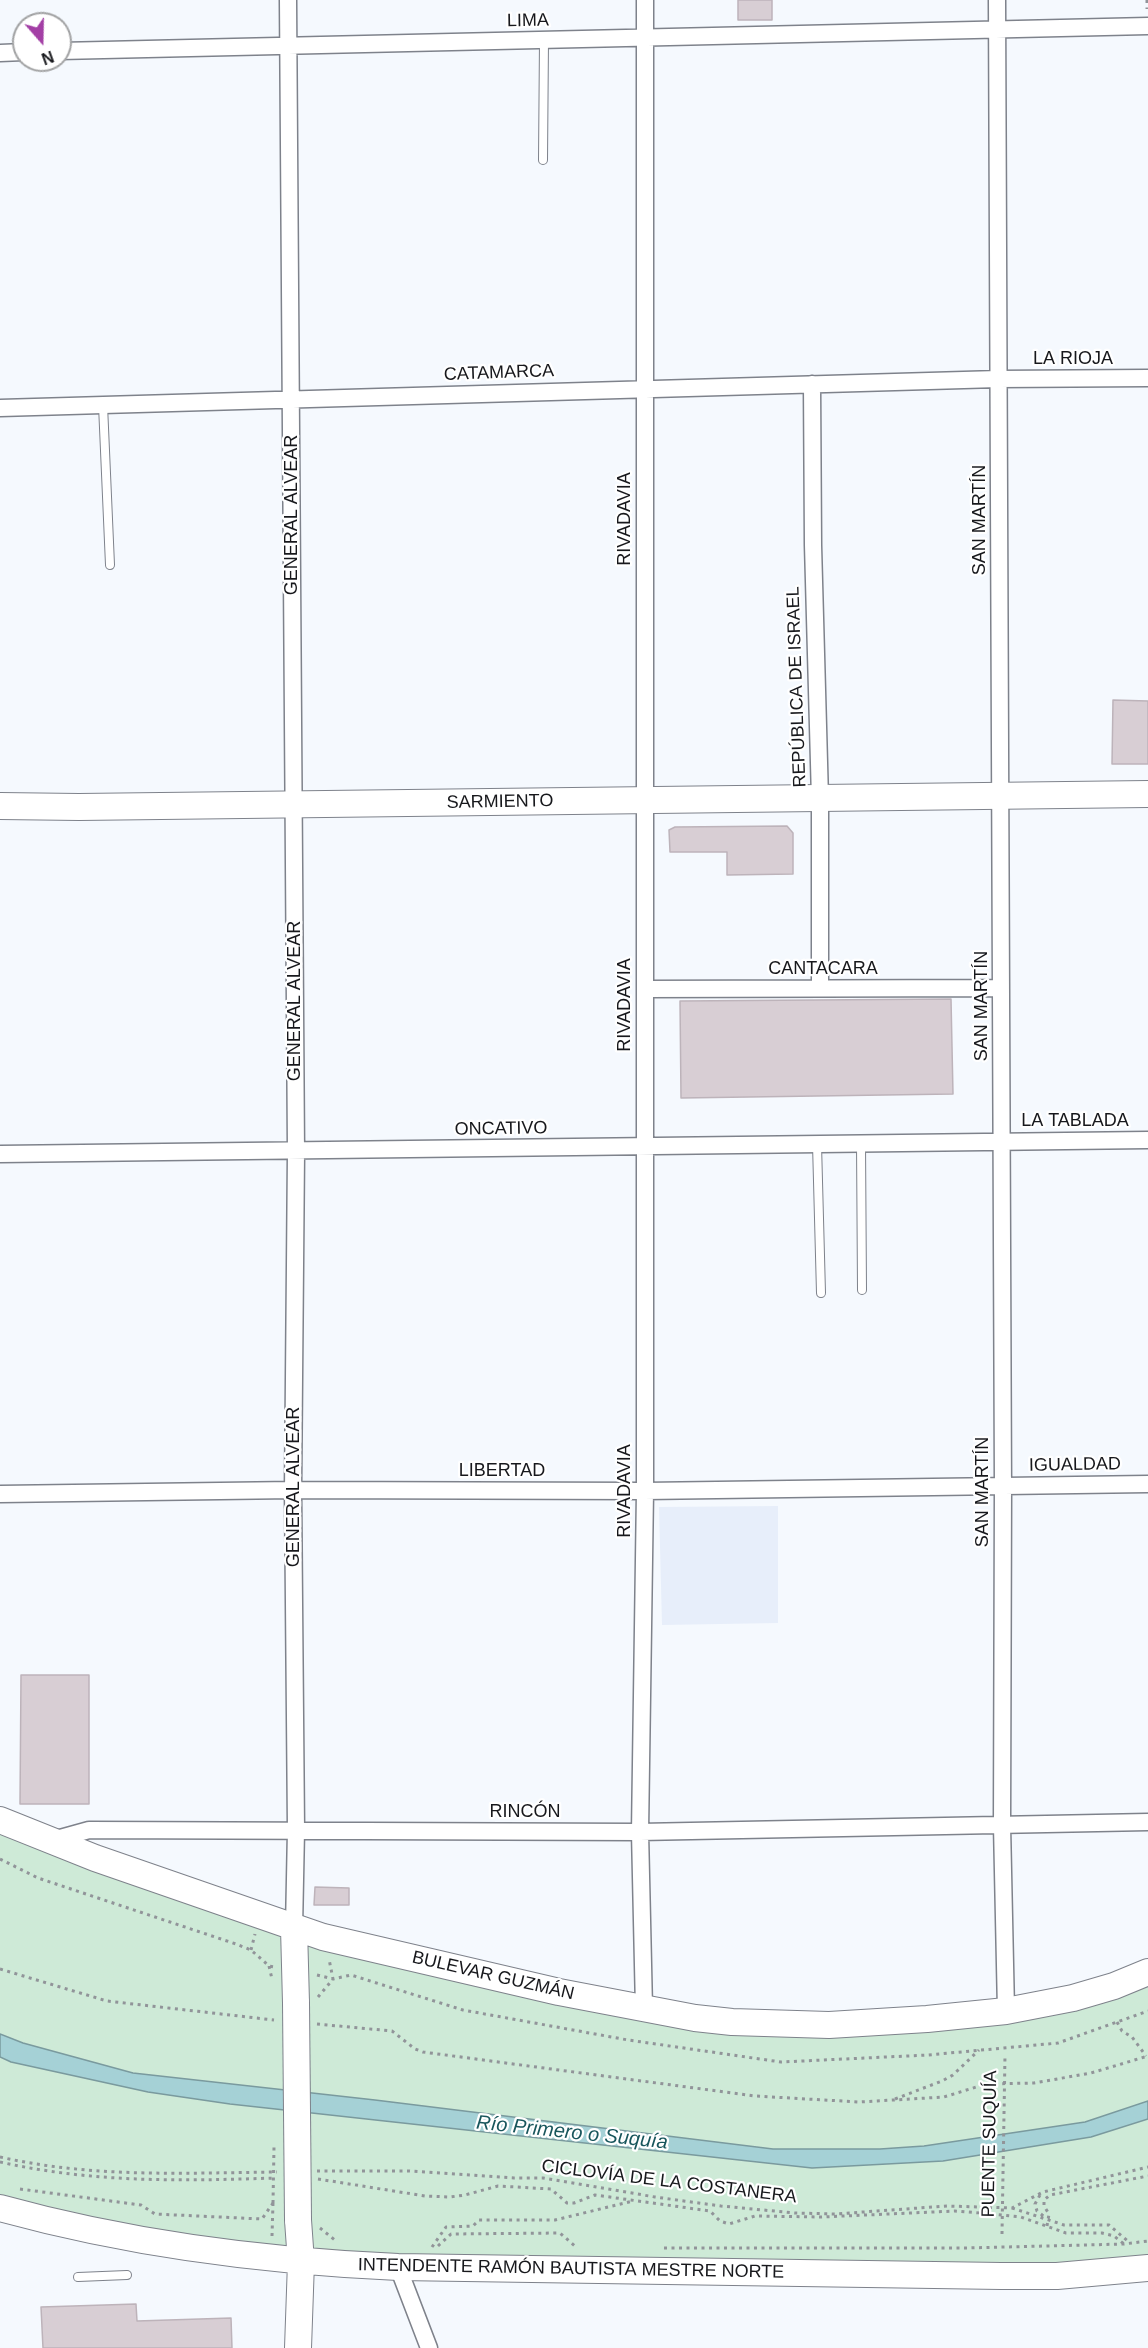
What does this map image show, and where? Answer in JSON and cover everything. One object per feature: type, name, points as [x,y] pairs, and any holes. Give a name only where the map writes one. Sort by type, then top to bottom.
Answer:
[{"type":"main road","name":"SARMIENTO","points":[[0,806],[294,805],[1148,794]]},
{"type":"main road","name":"BULEVAR GUZMÁN","points":[[0,1820],[131,1872],[323,1937],[559,1992],[644,2009],[732,2022],[829,2025],[1006,2011],[1073,1998],[1114,1986],[1148,1972]]},
{"type":"main road","name":"GENERAL ALVEAR","points":[[294,1928],[305,2002],[296,2212]]},
{"type":"main road","name":"INTENDENTE RAMÓN BAUTISTA MESTRE NORTE","points":[[5,2198],[36,2218],[152,2243],[301,2262],[413,2260],[1046,2276],[1142,2259]]},
{"type":"main road","points":[[296,2212],[301,2262],[298,2348]]},
{"type":"street","name":"GENERAL ALVEAR","points":[[288,0],[296,1152],[293,1490],[296,1830],[294,1928]]},
{"type":"street","name":"RIVADAVIA","points":[[644,2009],[640,1832],[645,1491],[645,0]]},
{"type":"street","name":"SAN MARTÍN","points":[[998,0],[1002,1825],[1006,2011]]},
{"type":"street","name":"LIMA","points":[[72,51],[1148,26]]},
{"type":"street","name":"LA RIOJA","points":[[998,379],[1148,378]]},
{"type":"street","name":"CATAMARCA","points":[[0,408],[998,379]]},
{"type":"street","name":"REPÚBLICA DE ISRAEL","points":[[812,384],[813,545],[820,799],[820,988]]},
{"type":"street","name":"CANTACARA","points":[[645,989],[1001,988]]},
{"type":"street","name":"LA TABLADA","points":[[1002,1141],[1148,1140]]},
{"type":"street","name":"ONCATIVO","points":[[0,1154],[296,1152],[1002,1141]]},
{"type":"street","name":"IGUALDAD","points":[[1003,1486],[1148,1484]]},
{"type":"street","name":"LIBERTAD","points":[[0,1494],[293,1490],[645,1491],[1003,1486]]},
{"type":"street","name":"RINCÓN","points":[[49,1840],[89,1830],[640,1832],[1148,1822]]},
{"type":"street","points":[[413,2260],[429,2348]]},
{"type":"lane","points":[[543,160],[544,40]]},
{"type":"lane","points":[[103,405],[110,565]]},
{"type":"lane","points":[[861,1143],[862,1290]]},
{"type":"lane","points":[[817,1144],[821,1293]]},
{"type":"lane","points":[[78,2277],[127,2275]]},
{"type":"path","points":[[305,2002],[333,1979],[323,1937]]},
{"type":"path","points":[[0,1969],[107,2001],[276,2020]]},
{"type":"path","points":[[310,2024],[392,2031],[415,2049],[423,2052],[755,2096],[859,2102],[944,2097],[986,2084],[1034,2083],[1120,2066],[1147,2057],[1132,2037],[1122,2031],[1117,2022]]},
{"type":"path","points":[[891,2101],[942,2081],[979,2050]]},
{"type":"path","name":"PUENTE SUQUÍA","points":[[1002,2234],[1005,2055]]},
{"type":"path","points":[[0,2157],[33,2164],[117,2174],[285,2171]]},
{"type":"path","points":[[0,2162],[98,2178],[126,2180],[284,2178]]},
{"type":"path","name":"CICLOVÍA DE LA COSTANERA","points":[[309,2171],[409,2171],[543,2178],[655,2198],[795,2213],[835,2214],[948,2206],[1012,2208],[1043,2192],[1148,2167]]},
{"type":"path","points":[[1047,2226],[1049,2214],[1044,2206],[1044,2200],[1050,2195],[1148,2176]]},
{"type":"path","points":[[308,2177],[425,2196],[465,2195],[498,2186],[551,2189],[567,2203],[574,2203],[595,2195],[710,2211],[720,2221],[729,2224],[755,2216],[822,2217],[955,2211],[1021,2217],[1066,2233],[1102,2233],[1114,2236],[1124,2244]]},
{"type":"path","points":[[1043,2192],[1036,2199],[1035,2204],[1037,2211],[1048,2220]]},
{"type":"path","points":[[5,2198],[141,2205],[155,2214],[262,2219],[296,2212],[336,2241]]},
{"type":"path","points":[[413,2260],[433,2246],[447,2227],[473,2226],[479,2220],[567,2218],[611,2205],[655,2198]]},
{"type":"path","points":[[1012,2208],[1071,2226],[1109,2225],[1131,2243],[1142,2259]]},
{"type":"path","points":[[271,2259],[296,2212]]},
{"type":"path","points":[[413,2260],[433,2246],[438,2246],[451,2234],[560,2233],[575,2248],[587,2248]]},
{"type":"path","points":[[656,2248],[966,2248],[1124,2244],[1148,2241]]},
{"type":"shaded area","points":[[778,1506],[778,1623],[662,1625],[659,1507]]},
{"type":"green space","points":[[0,1820],[178,1887],[644,2009],[878,2022],[1148,1972],[1148,2101],[1085,2122],[924,2146],[880,2149],[773,2149],[133,2073],[23,2043],[0,2034]]},
{"type":"green space","points":[[0,2057],[12,2062],[148,2092],[230,2104],[812,2168],[943,2161],[1091,2137],[1148,2119],[1148,2268],[398,2267],[0,2208]]},
{"type":"water","name":"Río Primero o Suquía","points":[[0,2034],[23,2043],[133,2073],[773,2149],[880,2149],[924,2146],[1085,2122],[1148,2101],[1148,2119],[1091,2137],[943,2161],[812,2168],[230,2104],[148,2092],[11,2062],[0,2057]]},
{"type":"building","points":[[738,0],[772,0],[772,20],[738,20]]},
{"type":"building","points":[[1113,700],[1148,701],[1148,764],[1112,764]]},
{"type":"building","points":[[787,826],[793,833],[793,874],[727,875],[727,852],[670,852],[669,830],[675,827]]},
{"type":"building","points":[[951,999],[953,1094],[681,1098],[680,1001]]},
{"type":"building","points":[[21,1675],[89,1675],[89,1804],[20,1804]]},
{"type":"building","points":[[315,1887],[349,1888],[349,1905],[314,1905]]},
{"type":"building","points":[[136,2304],[137,2321],[231,2318],[232,2348],[43,2348],[41,2307]]}]
